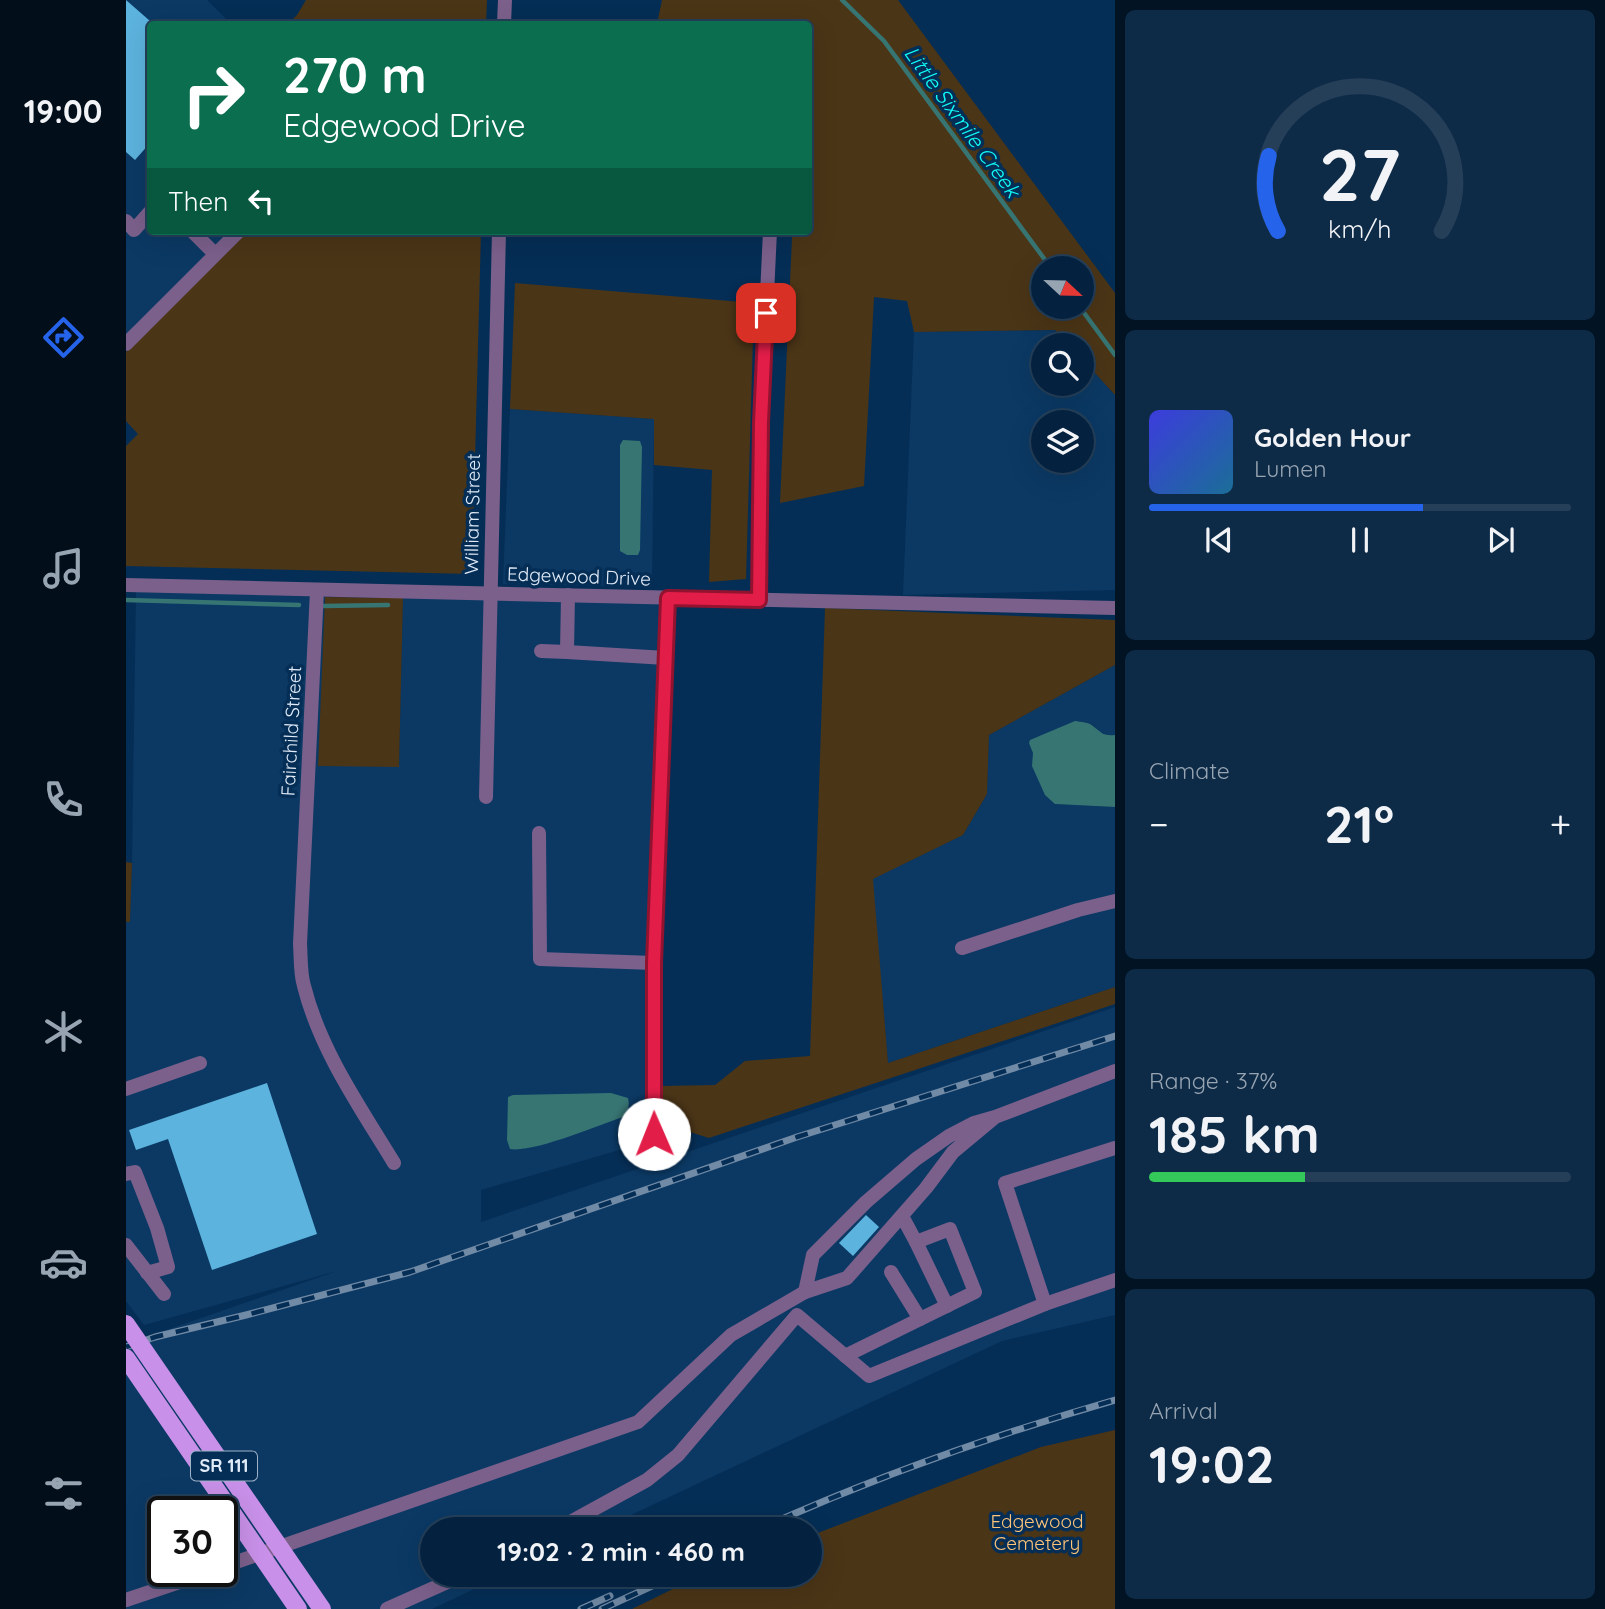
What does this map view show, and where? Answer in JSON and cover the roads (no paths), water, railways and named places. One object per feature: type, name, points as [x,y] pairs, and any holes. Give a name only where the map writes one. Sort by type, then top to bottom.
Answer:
[{"type":"main road","name":"SR 111","points":[[126,1324],[322,1609]]},
{"type":"main road","name":"SR 111","points":[[126,1358],[298,1609]]},
{"type":"street","points":[[504,21],[505,0]]},
{"type":"street","points":[[129,230],[147,215]]},
{"type":"street","points":[[196,235],[215,254]]},
{"type":"street","points":[[126,344],[235,235]]},
{"type":"street","name":"William Street","points":[[486,797],[499,235]]},
{"type":"street","points":[[759,600],[761,422],[770,235]]},
{"type":"street","name":"Edgewood Drive","points":[[126,585],[1115,608]]},
{"type":"street","name":"Fairchild Street","points":[[317,590],[300,944],[303,985],[322,1038],[394,1163]]},
{"type":"street","points":[[567,652],[568,595]]},
{"type":"street","points":[[654,1134],[654,963],[668,598]]},
{"type":"street","points":[[541,651],[666,658]]},
{"type":"street","points":[[539,833],[540,959],[654,963]]},
{"type":"street","points":[[962,948],[1078,909],[1115,901]]},
{"type":"street","points":[[126,1089],[201,1063]]},
{"type":"street","points":[[580,1517],[647,1480],[678,1455],[797,1315],[813,1255],[866,1202],[916,1159],[949,1136],[974,1124],[1115,1071]]},
{"type":"street","points":[[238,1561],[638,1422],[731,1335],[805,1292],[847,1278],[926,1188],[953,1152],[995,1117]]},
{"type":"street","points":[[1045,1304],[1005,1183],[1115,1148]]},
{"type":"street","points":[[126,1174],[135,1172],[157,1228],[168,1267],[147,1273]]},
{"type":"street","points":[[902,1216],[947,1306]]},
{"type":"street","points":[[845,1356],[975,1292],[950,1229],[916,1242]]},
{"type":"street","points":[[126,1245],[164,1294]]},
{"type":"street","points":[[891,1272],[920,1319]]},
{"type":"street","points":[[797,1315],[869,1376],[1045,1304],[1115,1280]]},
{"type":"street","points":[[126,1600],[165,1587]]},
{"type":"street","points":[[387,1609],[436,1587]]},
{"type":"waterway","name":"Little Sixmile Creek","points":[[842,0],[884,41],[1042,256]]},
{"type":"waterway","name":"Little Sixmile Creek","points":[[1089,319],[1115,355]]},
{"type":"waterway","points":[[126,600],[299,605]]},
{"type":"waterway","points":[[323,606],[388,605]]},
{"type":"railway","points":[[126,1347],[155,1337],[410,1272],[797,1137],[1115,1036]]},
{"type":"railway","points":[[788,1517],[934,1459],[1115,1400]]},
{"type":"railway","points":[[602,1609],[650,1587]]},
{"type":"railway","points":[[581,1609],[610,1596]]},
{"type":"park label","name":"Edgewood Cemetery","points":[[1037,1532]]}]
